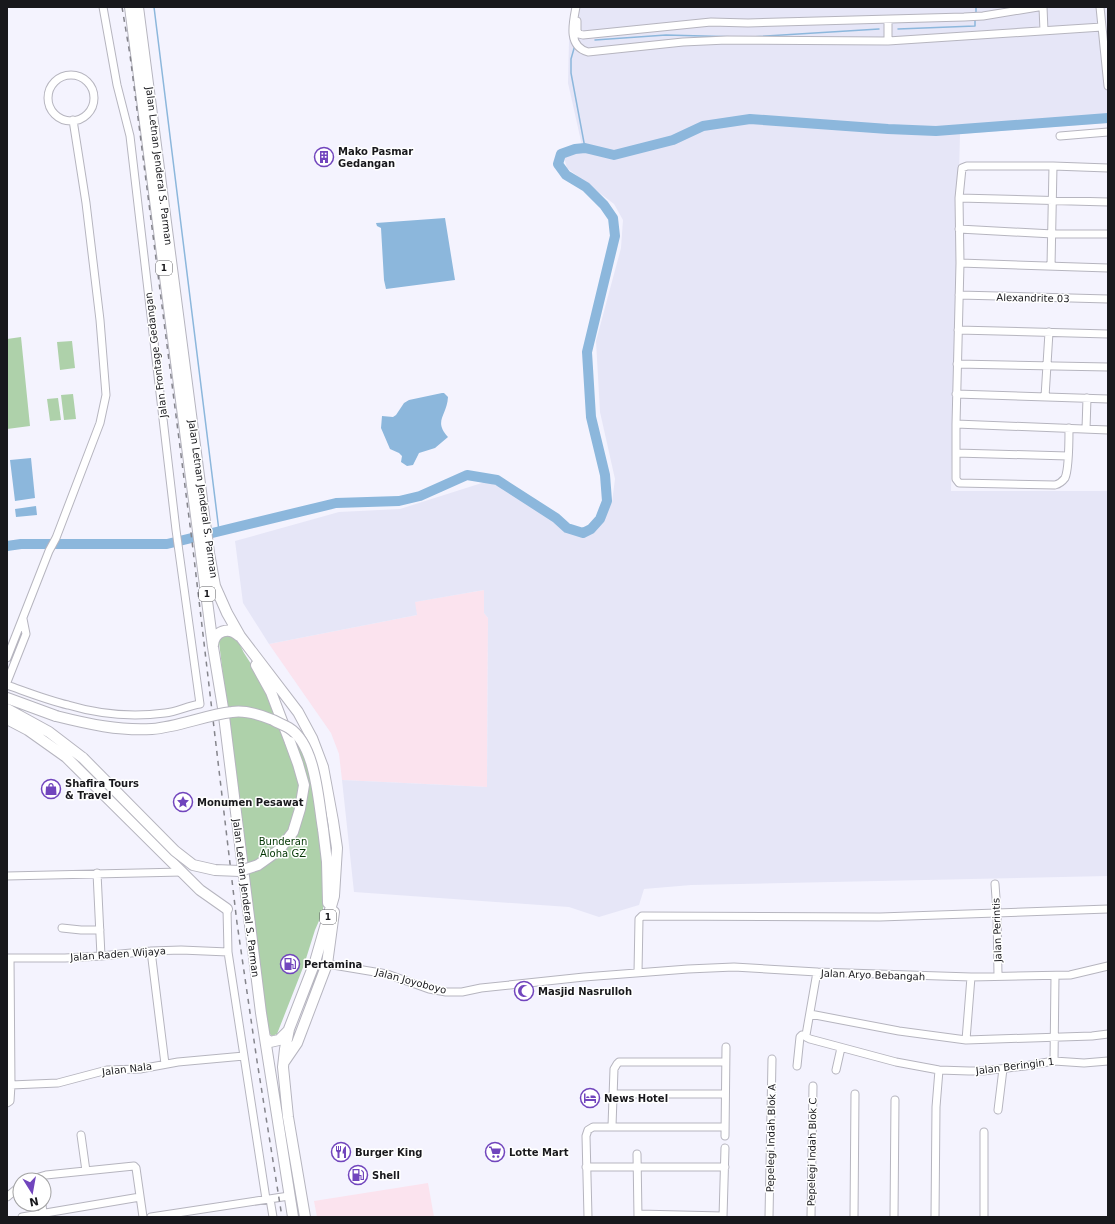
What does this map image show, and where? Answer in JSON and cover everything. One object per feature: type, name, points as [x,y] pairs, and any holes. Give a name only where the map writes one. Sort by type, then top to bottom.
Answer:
[{"type":"highway","name":"Jalan Letnan Jenderal S. Parman","points":[[130,7],[202,529],[215,586],[227,613],[242,639],[298,712],[312,738],[323,768],[337,848],[334,896],[315,962],[289,1029],[283,1065],[288,1117],[305,1217]]},
{"type":"highway","name":"Jalan Letnan Jenderal S. Parman","points":[[138,7],[202,529]]},
{"type":"highway","name":"Jalan Letnan Jenderal S. Parman","points":[[204,541],[213,647],[223,708],[242,875],[264,1038],[293,1217]]},
{"type":"highway","points":[[7,708],[49,732],[83,758],[164,841],[193,865],[214,870],[240,871],[258,865],[279,850],[293,832],[300,809],[304,785],[298,764],[271,692],[242,639],[232,631],[222,631],[215,637],[213,647]]},
{"type":"highway","points":[[7,698],[56,716],[116,729],[153,729],[181,724],[210,715],[234,711],[261,715],[290,729],[304,746],[316,776],[324,829],[327,862],[328,916]]},
{"type":"highway","points":[[7,719],[28,730],[66,757],[200,890],[227,909]]},
{"type":"highway","points":[[269,1067],[269,1060],[274,1055],[278,1057],[283,1065],[297,1043],[327,964],[334,920],[334,896]]},
{"type":"highway","points":[[264,1038],[270,1042],[276,1042],[289,1029]]},
{"type":"street","name":"Jalan Frontage Gedangan","points":[[7,685],[68,705],[93,711],[130,714],[165,713],[182,710],[200,704],[178,548],[130,136],[117,85],[103,7]]},
{"type":"street","points":[[576,7],[572,36],[576,43],[583,50],[588,52],[683,42],[888,38],[1102,27]]},
{"type":"street","points":[[579,7],[576,25],[579,34],[583,35],[711,22],[888,22],[969,17],[1038,7]]},
{"type":"street","points":[[1043,7],[1044,31]]},
{"type":"street","points":[[1100,7],[1108,86]]},
{"type":"street","points":[[888,22],[888,38]]},
{"type":"street","points":[[75,75],[83,78],[89,84],[93,92],[92,105],[88,112],[82,118],[74,120],[65,120],[57,116],[51,110],[48,102],[48,93],[52,85],[58,79],[75,75]]},
{"type":"street","points":[[7,658],[56,538],[100,423],[106,394],[99,312],[74,120]]},
{"type":"street","points":[[1060,136],[1108,132]]},
{"type":"street","points":[[1069,428],[1066,474],[1064,480],[1060,483],[1055,485],[959,484],[956,479],[956,394],[960,263],[958,229],[961,170],[963,167],[1053,166],[1108,168]]},
{"type":"street","points":[[1051,266],[1053,234],[1053,166]]},
{"type":"street","points":[[959,198],[1108,202]]},
{"type":"street","points":[[958,229],[1053,234],[1108,234]]},
{"type":"street","points":[[960,263],[1108,268]]},
{"type":"street","name":"Alexandrite 03","points":[[959,296],[1108,299]]},
{"type":"street","points":[[958,330],[1108,334]]},
{"type":"street","points":[[1045,397],[1049,332]]},
{"type":"street","points":[[957,364],[1108,368]]},
{"type":"street","points":[[956,394],[1108,399]]},
{"type":"street","points":[[1086,429],[1087,398]]},
{"type":"street","points":[[956,424],[1108,430]]},
{"type":"street","points":[[956,453],[1068,456]]},
{"type":"street","points":[[7,682],[26,634],[23,619]]},
{"type":"street","points":[[7,876],[182,872]]},
{"type":"street","points":[[97,873],[101,956]]},
{"type":"street","name":"Jalan Perintis","points":[[995,884],[998,976]]},
{"type":"street","points":[[227,909],[228,952],[268,1199],[273,1217]]},
{"type":"street","points":[[638,972],[639,920],[645,915],[880,916],[1108,909]]},
{"type":"street","points":[[62,928],[100,930]]},
{"type":"street","name":"Jalan Raden Wijaya","points":[[9,958],[65,958],[181,950],[228,952]]},
{"type":"street","points":[[151,951],[165,1064]]},
{"type":"street","points":[[7,1103],[10,1101],[11,1085],[9,958]]},
{"type":"street","name":"Jalan Joyoboyo","points":[[327,964],[388,974],[429,989],[446,992],[462,992],[481,988],[540,981],[638,972]]},
{"type":"street","name":"Jalan Aryo Bebangah","points":[[638,972],[734,967],[970,978],[1079,974],[1108,966]]},
{"type":"street","points":[[797,1066],[800,1037],[802,1035],[806,1036],[817,972]]},
{"type":"street","points":[[1054,976],[1054,1061]]},
{"type":"street","points":[[966,1040],[970,978]]},
{"type":"street","points":[[810,1014],[899,1031],[966,1040],[1108,1034]]},
{"type":"street","name":"Jalan Beringin 1","points":[[806,1036],[841,1048],[896,1062],[939,1070],[969,1071],[1002,1069],[1054,1061],[1084,1063],[1108,1061]]},
{"type":"street","points":[[725,1136],[726,1047]]},
{"type":"street","points":[[836,1070],[841,1048]]},
{"type":"street","name":"Jalan Nala","points":[[11,1085],[58,1083],[107,1070],[140,1069],[178,1062],[244,1056]]},
{"type":"street","name":"Pepelegi Indah Blok A","points":[[769,1217],[772,1059]]},
{"type":"street","points":[[612,1126],[614,1070],[619,1062],[726,1062]]},
{"type":"street","points":[[998,1110],[1002,1069]]},
{"type":"street","points":[[935,1217],[936,1107],[939,1070]]},
{"type":"street","name":"Pepelegi Indah Blok C","points":[[812,1217],[813,1086]]},
{"type":"street","points":[[613,1094],[725,1094]]},
{"type":"street","points":[[854,1217],[855,1094]]},
{"type":"street","points":[[894,1217],[895,1100]]},
{"type":"street","points":[[588,1217],[586,1136],[588,1130],[593,1127],[612,1126],[725,1127]]},
{"type":"street","points":[[984,1132],[984,1217]]},
{"type":"street","points":[[81,1135],[86,1171]]},
{"type":"street","points":[[637,1154],[638,1216],[723,1217],[725,1148]]},
{"type":"street","points":[[52,1176],[134,1166],[136,1168],[143,1217]]},
{"type":"street","points":[[586,1167],[725,1167]]},
{"type":"street","points":[[150,1217],[289,1196]]},
{"type":"street","points":[[22,1217],[140,1197]]},
{"type":"shaded area","points":[[572,7],[1108,7],[1108,123],[960,134],[951,491],[1108,491],[1108,876],[691,885],[644,889],[639,905],[599,917],[569,907],[354,892],[342,780],[487,787],[488,618],[484,613],[484,590],[415,602],[417,615],[269,644],[243,603],[235,541],[339,512],[400,509],[485,482],[505,488],[561,525],[583,533],[596,530],[612,502],[615,479],[600,412],[596,341],[621,248],[623,220],[614,204],[567,168],[563,154],[583,150],[568,83],[569,41]]},
{"type":"shaded area","points":[[484,590],[484,613],[488,618],[487,787],[342,780],[339,754],[331,733],[269,644],[417,615],[414,602]]},
{"type":"shaded area","points":[[428,1183],[434,1217],[317,1217],[314,1201]]},
{"type":"green space","points":[[21,337],[30,426],[7,429],[7,339]]},
{"type":"green space","points":[[72,341],[75,368],[60,370],[57,342]]},
{"type":"green space","points":[[73,394],[76,419],[64,420],[61,395]]},
{"type":"green space","points":[[58,398],[61,420],[50,421],[47,399]]},
{"type":"green space","name":"Bunderan Aloha GZ","points":[[232,634],[238,641],[305,758],[312,779],[326,893],[322,914],[315,930],[304,965],[277,1034],[272,1036],[266,1030],[219,642],[220,637]]},
{"type":"water","points":[[445,218],[455,280],[386,289],[384,280],[381,228],[377,226],[376,223]]},
{"type":"water","points":[[442,393],[448,397],[441,422],[442,427],[448,437],[435,448],[419,453],[413,465],[407,466],[401,462],[402,456],[399,453],[390,449],[381,428],[382,416],[393,417],[404,403],[409,400]]},
{"type":"water","points":[[31,458],[35,498],[15,501],[10,460]]},
{"type":"water","points":[[36,506],[37,515],[16,517],[15,509]]},
{"type":"waterway","points":[[154,7],[219,531]]},
{"type":"waterway","points":[[976,7],[976,13]]},
{"type":"waterway","points":[[898,29],[975,26],[975,19]]},
{"type":"waterway","points":[[751,37],[879,29]]},
{"type":"waterway","points":[[595,40],[666,35],[739,37]]},
{"type":"waterway","points":[[575,45],[571,59],[571,73],[585,148]]},
{"type":"waterway","points":[[7,546],[21,544],[167,544],[336,503],[399,501],[420,496],[467,475],[497,480],[556,518],[567,528],[583,533],[591,529],[600,519],[607,501],[605,475],[591,417],[587,352],[615,236],[613,218],[604,205],[586,187],[566,175],[558,164],[561,154],[575,149],[585,148],[614,155],[673,140],[703,126],[750,119],[936,131],[1108,118]]},
{"type":"railway","points":[[122,7],[130,55],[192,541],[237,923],[282,1217]]},
{"type":"place","name":"Mako Pasmar Gedangan","points":[[324,157]]},
{"type":"place","name":"Shafira Tours & Travel","points":[[51,789]]},
{"type":"place","name":"Monumen Pesawat","points":[[183,802]]},
{"type":"place","name":"Pertamina","points":[[290,964]]},
{"type":"place","name":"Masjid Nasrulloh","points":[[524,991]]},
{"type":"place","name":"News Hotel","points":[[590,1098]]},
{"type":"place","name":"Burger King","points":[[341,1152]]},
{"type":"place","name":"Lotte Mart","points":[[495,1152]]},
{"type":"place","name":"Shell","points":[[358,1175]]}]
